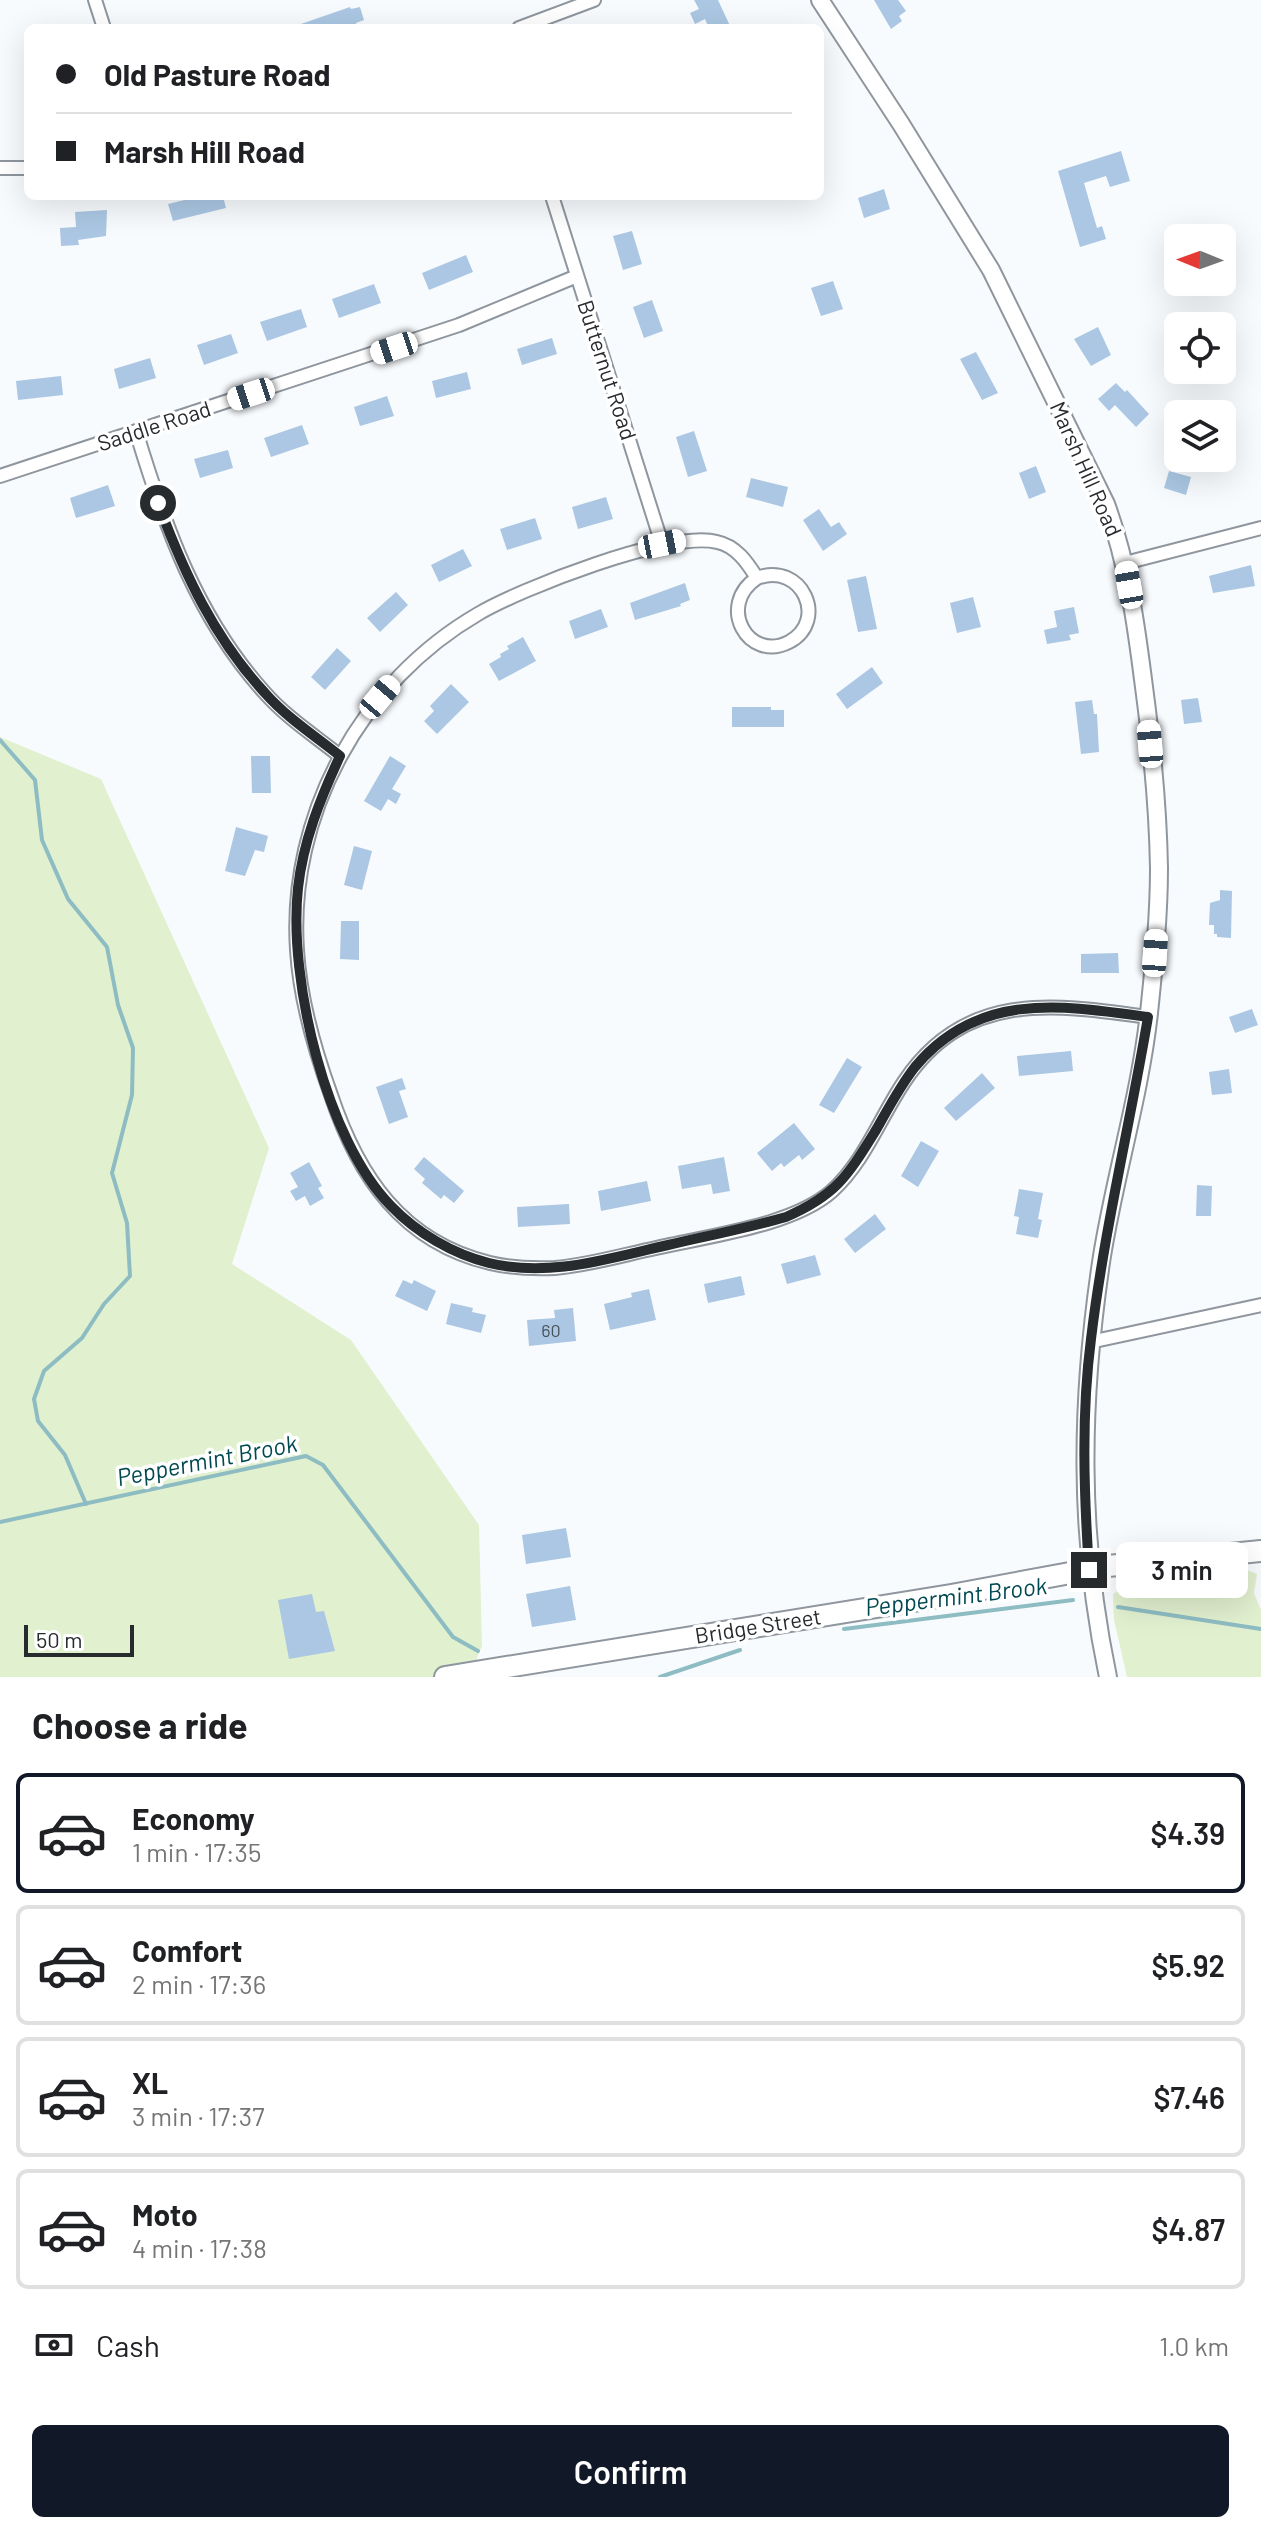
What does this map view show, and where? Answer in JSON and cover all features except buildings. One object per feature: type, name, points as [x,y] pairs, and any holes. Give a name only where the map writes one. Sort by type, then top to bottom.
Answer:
[{"type":"main road","name":"Bridge Street","points":[[445,1677],[1089,1570],[1261,1551]]},
{"type":"street","points":[[95,0],[103,24]]},
{"type":"street","points":[[530,24],[594,0]]},
{"type":"street","name":"Marsh Hill Road","points":[[820,0],[991,270],[1106,504],[1125,563],[1147,714],[1157,822],[1158,910],[1148,1017],[1103,1254],[1090,1342],[1084,1487],[1089,1570],[1108,1677]]},
{"type":"street","points":[[0,168],[24,168]]},
{"type":"street","name":"Butternut Road","points":[[553,200],[662,544]]},
{"type":"street","name":"Saddle Road","points":[[0,476],[446,330],[577,276]]},
{"type":"street","points":[[136,431],[170,538],[198,599],[216,629],[267,696],[340,756]]},
{"type":"street","points":[[1125,563],[1261,528]]},
{"type":"street","points":[[757,578],[741,556],[719,542],[694,540],[662,544],[530,588],[464,621],[424,652],[393,681],[340,756],[309,831],[300,874],[296,948],[303,1003],[339,1121],[363,1170],[391,1207],[427,1236],[468,1256],[513,1267],[559,1268],[786,1217],[823,1198],[842,1181],[905,1081],[926,1055],[954,1032],[994,1014],[1041,1005],[1148,1017]]},
{"type":"street","points":[[782,575],[802,590],[808,606],[806,623],[789,642],[772,646],[756,642],[739,622],[737,605],[740,597],[757,578],[782,575]]},
{"type":"street","points":[[1090,1342],[1261,1305]]},
{"type":"green space","points":[[0,737],[101,779],[269,1148],[232,1264],[351,1340],[479,1525],[482,1646],[469,1677],[0,1677]]},
{"type":"green space","points":[[1244,1569],[1257,1574],[1254,1593],[1261,1610],[1261,1677],[1127,1677],[1114,1620],[1113,1594],[1131,1582]]},
{"type":"waterway","points":[[0,740],[35,780],[42,840],[68,899],[107,947],[118,1005],[133,1048],[132,1095],[112,1173],[127,1223],[130,1276],[104,1304],[82,1338],[44,1371],[34,1399],[38,1421],[65,1455],[86,1504]]},
{"type":"waterway","name":"Peppermint Brook","points":[[0,1522],[306,1456],[323,1465],[453,1637],[478,1651]]},
{"type":"waterway","name":"Peppermint Brook","points":[[844,1629],[1073,1600]]},
{"type":"waterway","name":"Peppermint Brook","points":[[1118,1607],[1261,1629]]},
{"type":"waterway","name":"Peppermint Brook","points":[[660,1677],[740,1650]]},
{"type":"route","points":[[158,503],[198,599],[232,653],[267,696],[340,756],[309,831],[298,889],[296,948],[303,1003],[339,1121],[363,1170],[391,1207],[427,1236],[447,1247],[490,1263],[536,1269],[559,1268],[786,1217],[830,1194],[842,1181],[905,1081],[918,1064],[954,1032],[994,1014],[1041,1005],[1148,1017],[1103,1254],[1090,1342],[1084,1487],[1089,1570]]}]
